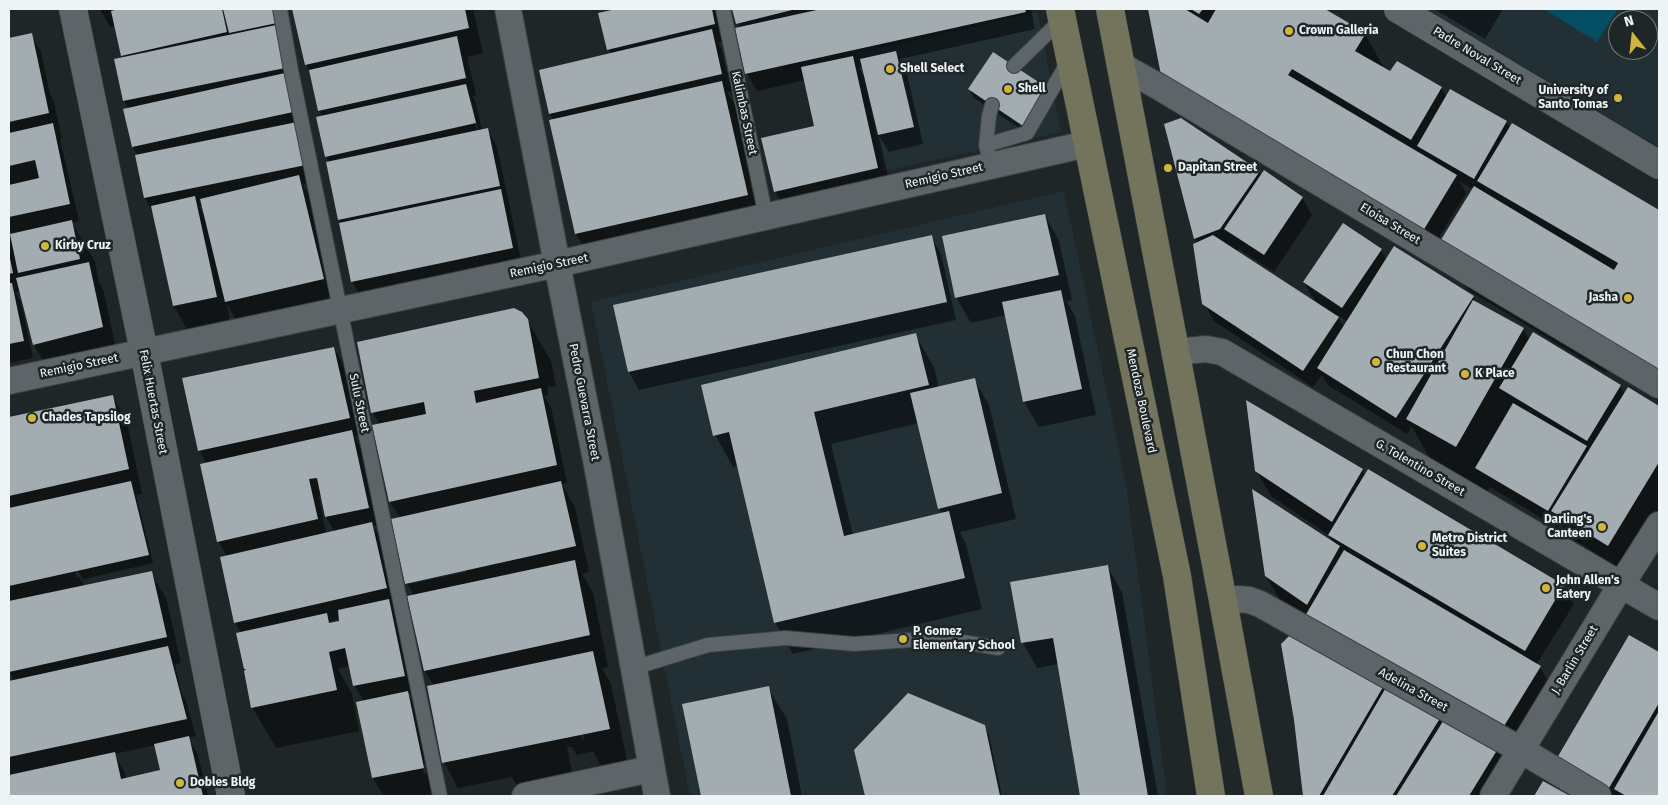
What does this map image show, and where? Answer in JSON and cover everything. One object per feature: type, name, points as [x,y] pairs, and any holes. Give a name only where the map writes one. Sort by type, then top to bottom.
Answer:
[{"type":"main road","points":[[1110,9],[1259,796]]},
{"type":"main road","name":"Mendoza Boulevard","points":[[1065,12],[1070,58],[1087,144],[1177,576],[1211,796]]},
{"type":"street","name":"Felix Huertas Street","points":[[73,9],[144,352],[231,796]]},
{"type":"street","name":"Pedro Guevarra Street","points":[[508,9],[597,465],[657,796]]},
{"type":"street","name":"Padre Noval Street","points":[[1398,9],[1659,165]]},
{"type":"street","name":"Eloisa Street","points":[[1120,65],[1659,386]]},
{"type":"street","name":"Remigio Street","points":[[9,382],[766,218],[1029,145],[1087,144]]},
{"type":"street","name":"G. Tolentino Street","points":[[1175,352],[1206,349],[1222,352],[1659,607]]},
{"type":"street","name":"J. Barlin Street","points":[[1493,796],[1621,584],[1659,525]]},
{"type":"street","name":"Adelina Street","points":[[1223,601],[1237,599],[1249,600],[1260,604],[1521,750],[1598,796]]},
{"type":"street","points":[[526,796],[651,769]]},
{"type":"lane","name":"Sulu Street","points":[[280,9],[440,796]]},
{"type":"lane","name":"Kalimbas Street","points":[[723,9],[766,218]]},
{"type":"lane","points":[[1014,66],[1065,12]]},
{"type":"lane","points":[[1029,145],[1070,58]]},
{"type":"lane","points":[[988,155],[989,116],[992,105]]},
{"type":"lane","points":[[633,668],[708,645],[785,638],[854,644],[940,638],[998,648]]},
{"type":"shaded area","name":"University of Santo Tomas","points":[[1426,9],[1659,9],[1659,147]]},
{"type":"shaded area","points":[[1544,9],[1618,9],[1608,10],[1608,25],[1597,42]]},
{"type":"shaded area","points":[[1037,12],[1061,132],[884,171],[857,54]]},
{"type":"shaded area","name":"P. Gomez Elementary School","points":[[1064,191],[1126,483],[1167,796],[690,796],[591,302]]},
{"type":"building","points":[[119,9],[222,9],[227,32],[121,56],[111,11]]},
{"type":"building","points":[[223,9],[273,9],[277,23],[229,33]]},
{"type":"building","points":[[292,9],[465,9],[469,28],[305,65]]},
{"type":"building","points":[[616,9],[712,9],[715,24],[607,50],[598,13]]},
{"type":"building","points":[[732,9],[796,9],[736,24]]},
{"type":"building","points":[[821,9],[1025,9],[1026,12],[745,74],[735,28]]},
{"type":"building","points":[[1148,9],[1185,9],[1208,23],[1216,9],[1325,9],[1366,33],[1355,51],[1390,71],[1397,61],[1442,87],[1411,140],[1292,69],[1288,75],[1457,175],[1423,231],[1161,75]]},
{"type":"building","points":[[1191,9],[1203,9],[1199,14]]},
{"type":"building","points":[[276,25],[285,68],[123,101],[114,59]]},
{"type":"building","points":[[712,29],[722,74],[549,114],[539,70]]},
{"type":"building","points":[[32,33],[49,113],[9,122],[9,38]]},
{"type":"building","points":[[457,36],[466,78],[318,111],[309,70]]},
{"type":"building","points":[[896,51],[914,127],[878,135],[860,59]]},
{"type":"building","name":"Shell","points":[[993,52],[1049,89],[1023,126],[968,89]]},
{"type":"building","points":[[853,56],[878,168],[774,192],[761,138],[814,126],[801,67]]},
{"type":"building","points":[[285,73],[293,112],[132,147],[123,109]]},
{"type":"building","points":[[722,81],[748,195],[575,234],[549,120]]},
{"type":"building","points":[[466,84],[476,123],[325,157],[316,117]]},
{"type":"building","points":[[1450,89],[1507,121],[1474,179],[1417,146]]},
{"type":"building","points":[[1181,118],[1260,171],[1220,229],[1194,239],[1164,124]]},
{"type":"building","points":[[297,122],[306,165],[144,198],[135,155]]},
{"type":"building","points":[[53,123],[70,204],[9,217],[9,185],[39,178],[35,160],[9,166],[9,133]]},
{"type":"building","points":[[1512,123],[1659,210],[1659,375],[1439,243],[1474,186],[1614,270],[1618,263],[1477,181]]},
{"type":"building","points":[[488,128],[500,186],[338,220],[326,162]]},
{"type":"building","points":[[1264,170],[1303,197],[1264,255],[1224,229]]},
{"type":"building","points":[[299,175],[324,279],[225,302],[200,199]]},
{"type":"building","points":[[501,189],[513,248],[351,282],[339,223]]},
{"type":"building","points":[[195,196],[217,297],[173,306],[151,206]]},
{"type":"building","points":[[1045,214],[1059,275],[955,298],[942,236]]},
{"type":"building","name":"Kirby Cruz","points":[[72,220],[80,259],[18,273],[10,234]]},
{"type":"building","points":[[1343,223],[1382,249],[1342,308],[1303,282]]},
{"type":"building","points":[[932,235],[947,302],[628,372],[613,305]]},
{"type":"building","points":[[1213,235],[1339,317],[1303,371],[1202,304],[1193,244]]},
{"type":"building","points":[[1394,246],[1474,296],[1396,418],[1317,368]]},
{"type":"building","points":[[9,254],[13,273],[9,274]]},
{"type":"building","points":[[89,262],[103,327],[33,345],[16,278]]},
{"type":"building","points":[[9,283],[12,283],[24,341],[9,344]]},
{"type":"building","points":[[1061,290],[1082,389],[1023,402],[1002,302]]},
{"type":"building","name":"K Place","points":[[1473,300],[1524,328],[1456,447],[1406,419]]},
{"type":"building","points":[[514,308],[522,312],[528,319],[539,378],[474,391],[476,403],[541,388],[557,465],[389,502],[372,425],[426,414],[424,402],[371,413],[357,342]]},
{"type":"building","points":[[1533,332],[1621,385],[1587,441],[1499,388]]},
{"type":"building","points":[[916,333],[929,385],[814,412],[844,536],[949,511],[965,578],[774,623],[729,432],[713,436],[701,385]]},
{"type":"building","points":[[334,347],[350,418],[198,451],[182,378]]},
{"type":"building","points":[[975,378],[1002,493],[938,509],[910,393]]},
{"type":"building","points":[[1628,387],[1659,406],[1659,462],[1608,546],[1551,511]]},
{"type":"building","points":[[113,395],[129,469],[9,496],[9,417]]},
{"type":"building","points":[[1246,400],[1363,469],[1332,522],[1255,471]]},
{"type":"building","points":[[1513,403],[1587,446],[1548,511],[1475,468]]},
{"type":"building","points":[[352,430],[369,508],[325,517],[317,478],[309,479],[318,519],[217,542],[200,464]]},
{"type":"building","points":[[1368,469],[1564,585],[1525,651],[1328,535]]},
{"type":"building","points":[[131,481],[149,555],[9,586],[9,508]]},
{"type":"building","points":[[561,481],[576,546],[405,584],[391,519]]},
{"type":"building","points":[[1252,489],[1340,546],[1307,605],[1265,576]]},
{"type":"building","points":[[372,522],[387,588],[234,623],[220,557]]},
{"type":"building","points":[[1344,550],[1541,666],[1501,731],[1305,616]]},
{"type":"building","points":[[575,560],[590,635],[424,671],[407,596]]},
{"type":"building","points":[[1108,565],[1148,796],[1080,796],[1053,638],[1021,643],[1010,582]]},
{"type":"building","points":[[152,571],[167,637],[9,672],[9,601]]},
{"type":"building","points":[[389,599],[405,676],[353,686],[345,648],[329,652],[337,690],[251,708],[244,671],[246,669],[244,669],[236,633],[327,613],[329,623],[339,621],[338,610]]},
{"type":"building","points":[[1294,631],[1386,682],[1319,796],[1303,796],[1294,720],[1281,644]]},
{"type":"building","points":[[1629,635],[1659,652],[1659,703],[1609,788],[1557,758]]},
{"type":"building","points":[[168,646],[187,719],[9,757],[9,681]]},
{"type":"building","points":[[593,651],[610,729],[442,763],[427,686]]},
{"type":"building","points":[[1388,684],[1442,715],[1392,796],[1323,796]]},
{"type":"building","points":[[769,686],[791,796],[701,796],[682,704]]},
{"type":"building","points":[[408,691],[424,768],[372,778],[356,702]]},
{"type":"building","points":[[908,693],[985,725],[1000,796],[865,796],[854,750]]},
{"type":"building","points":[[1659,711],[1659,796],[1626,796],[1614,789]]},
{"type":"building","points":[[1447,715],[1499,747],[1469,796],[1396,796]]},
{"type":"building","points":[[189,736],[203,796],[9,796],[9,775],[115,752],[121,779],[160,770],[154,744]]},
{"type":"building","points":[[1543,781],[1570,796],[1534,796]]},
{"type":"place","name":"Crown Galleria","points":[[1289,31]]},
{"type":"place","name":"Shell Select","points":[[890,69]]},
{"type":"place","name":"Shell","points":[[1008,89]]},
{"type":"place","name":"University of Santo Tomas","points":[[1618,98]]},
{"type":"place","name":"Dapitan Street","points":[[1168,168]]},
{"type":"place","name":"Kirby Cruz","points":[[45,246]]},
{"type":"place","name":"Jasha","points":[[1628,298]]},
{"type":"place","name":"Chun Chon Restaurant","points":[[1376,362]]},
{"type":"place","name":"K Place","points":[[1465,374]]},
{"type":"place","name":"Chades Tapsilog","points":[[32,418]]},
{"type":"place","name":"Darling's Canteen","points":[[1602,527]]},
{"type":"place","name":"Metro District Suites","points":[[1422,546]]},
{"type":"place","name":"John Allen's Eatery","points":[[1546,588]]},
{"type":"place","name":"P. Gomez Elementary School","points":[[903,639]]},
{"type":"place","name":"Dobles Bldg","points":[[180,783]]}]
